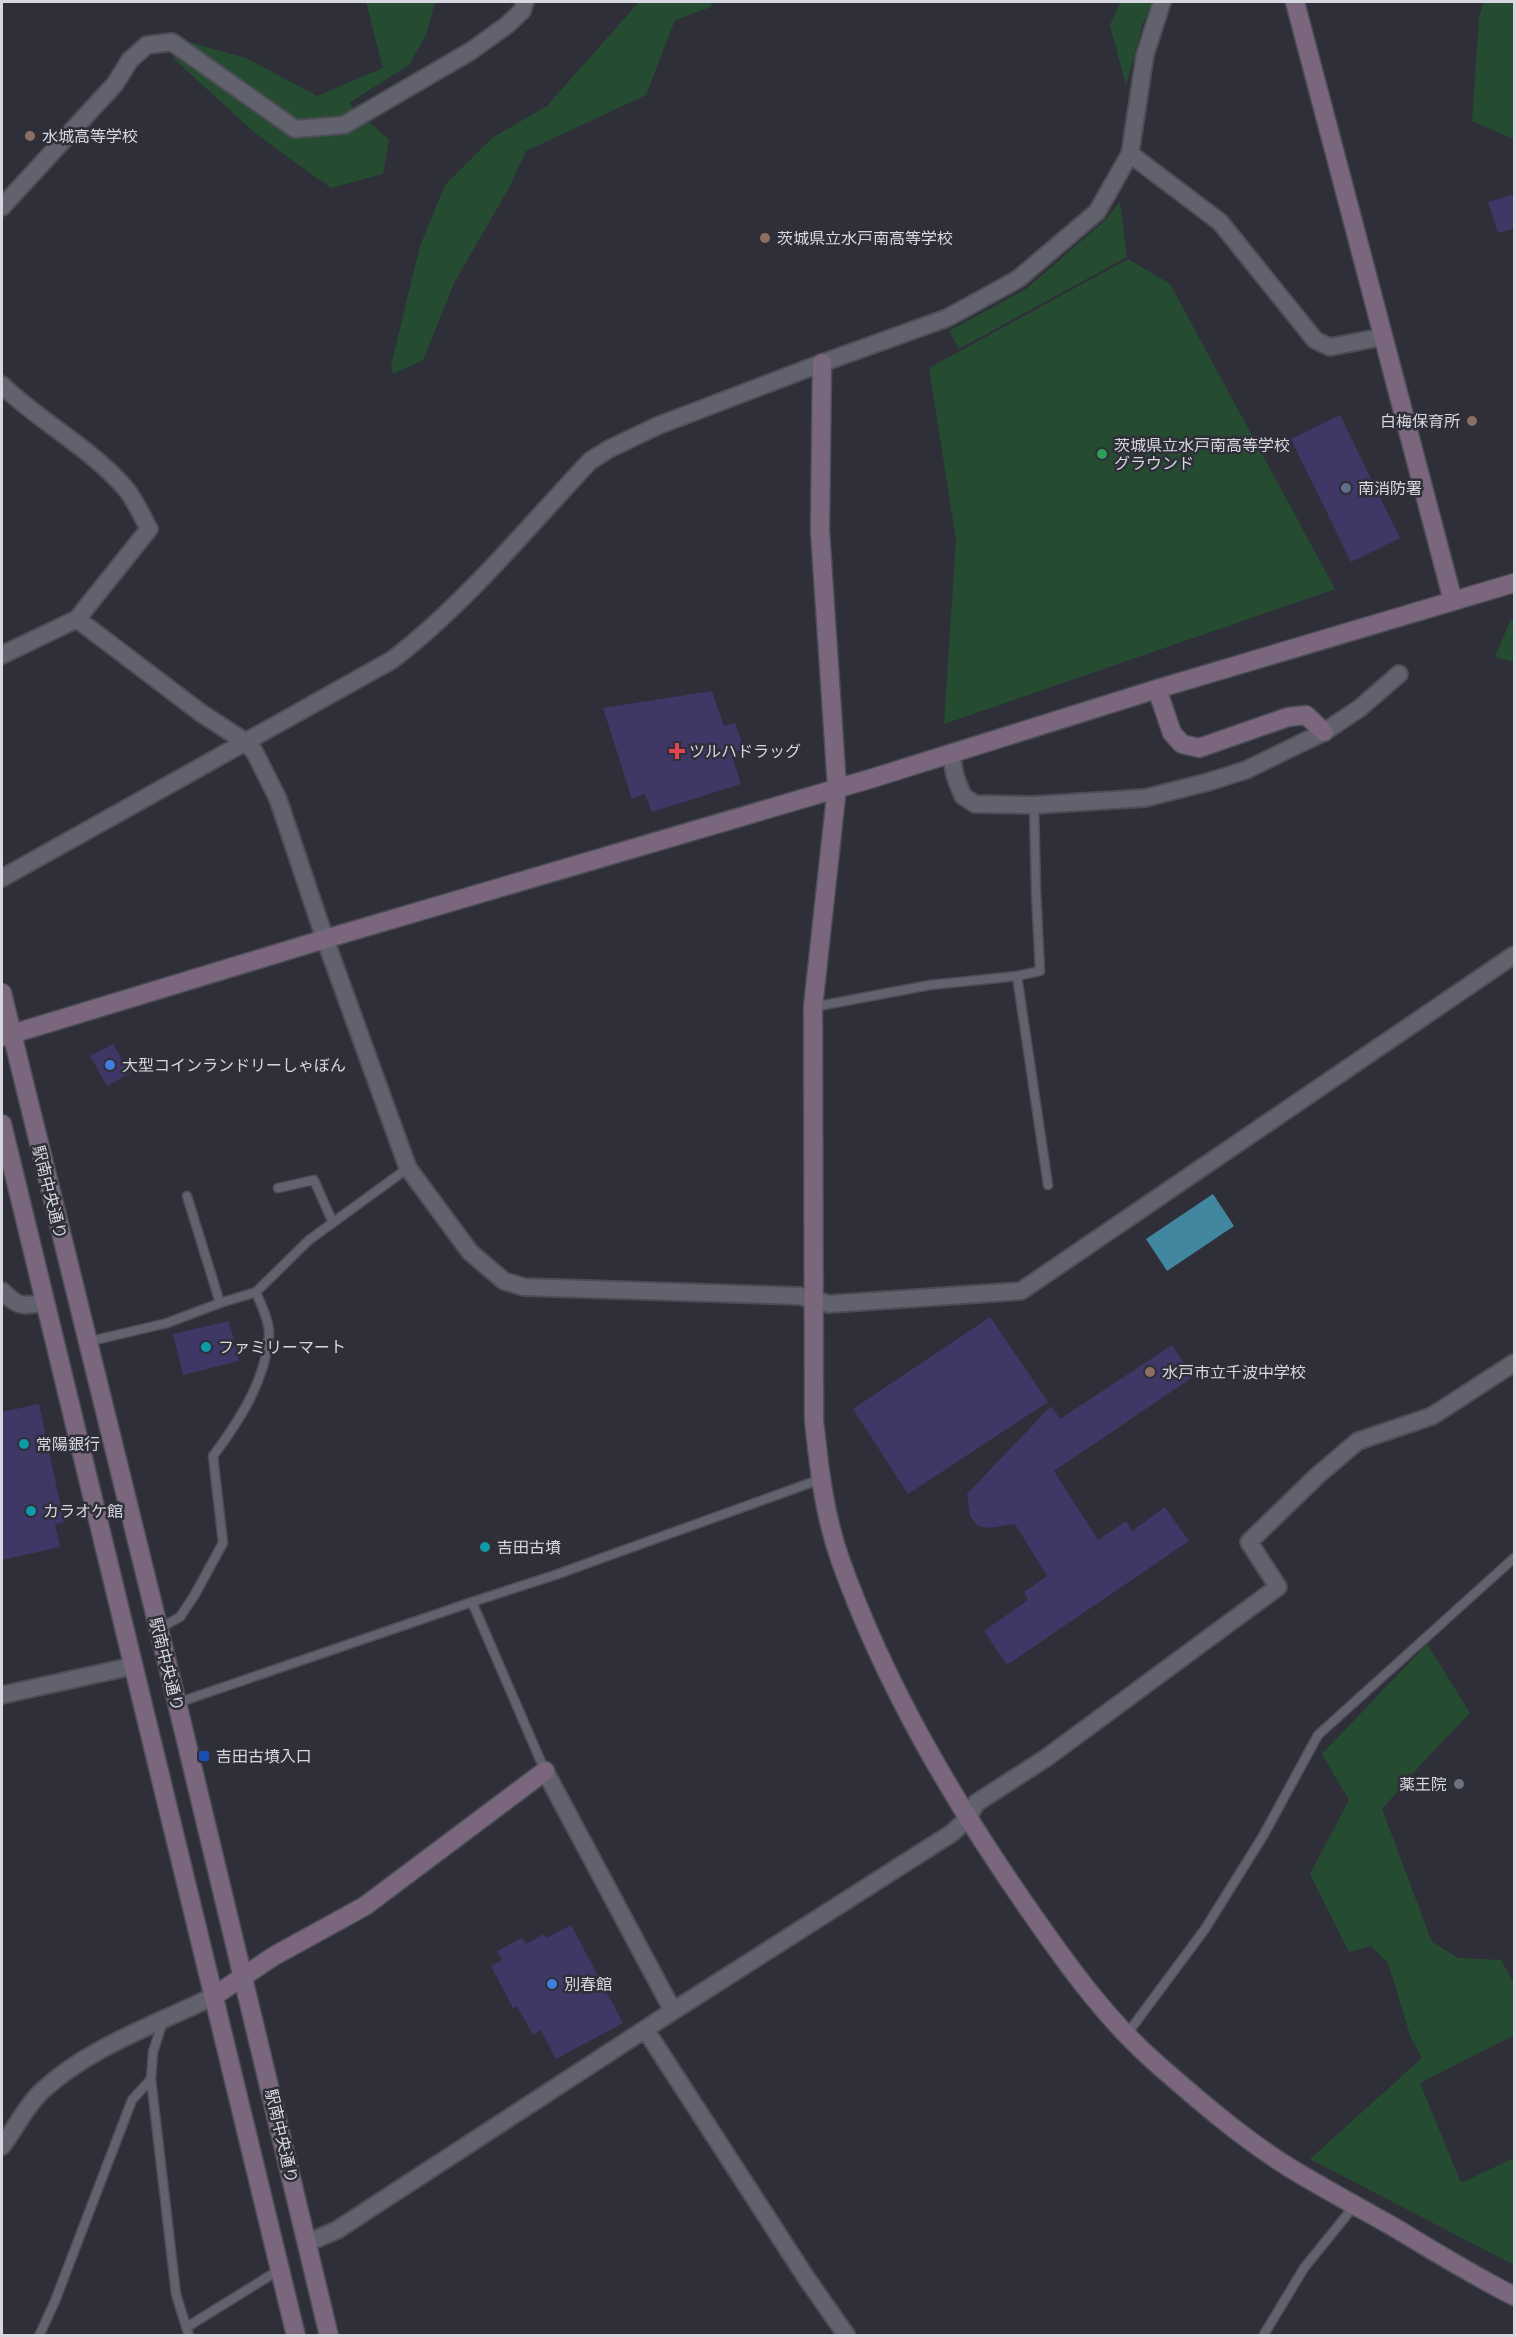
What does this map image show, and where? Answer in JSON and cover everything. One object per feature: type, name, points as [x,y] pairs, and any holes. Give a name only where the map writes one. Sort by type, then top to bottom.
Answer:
[{"type":"street","points":[[2,207],[115,84],[130,60],[147,45],[172,42],[295,129],[344,125],[471,51],[507,25],[522,11],[525,2]]},
{"type":"street","points":[[2,878],[392,660],[417,641],[460,599],[590,461],[609,449],[657,426],[947,318],[1018,279],[1097,212],[1130,154],[1145,55],[1162,2]]},
{"type":"street","points":[[1295,2],[1452,601]]},
{"type":"street","points":[[1130,154],[1220,222],[1315,340],[1330,347],[1382,337]]},
{"type":"street","points":[[822,363],[820,531],[837,787],[813,1007],[814,1420],[828,1520],[837,1549],[864,1618],[911,1717],[968,1818],[989,1852],[1078,1979],[1126,2035],[1154,2062],[1244,2136],[1289,2168],[1515,2296]]},
{"type":"street","points":[[2,385],[19,401],[94,459],[127,490],[149,529],[76,619],[2,655]]},
{"type":"street","points":[[7,1036],[1515,583]]},
{"type":"street","points":[[76,619],[201,713],[244,741],[254,751],[278,799],[325,939],[408,1168],[470,1252],[504,1281],[524,1287],[800,1296],[829,1304],[1021,1291],[1515,955]]},
{"type":"street","points":[[951,753],[955,776],[963,796],[975,804],[1034,805],[1145,798],[1246,770],[1324,732],[1360,708],[1399,674]]},
{"type":"street","points":[[1157,689],[1172,733],[1182,744],[1199,748],[1288,717],[1306,716],[1324,732]]},
{"type":"street","name":"駅南中央通り","points":[[2,993],[7,1036],[87,1342],[177,1703],[329,2336]]},
{"type":"street","name":"駅南中央通り","points":[[2,1124],[296,2336]]},
{"type":"street","points":[[2,1291],[11,1300],[24,1307],[45,1302]]},
{"type":"street","points":[[308,2243],[337,2230],[645,2029],[952,1833],[968,1818],[976,1803],[1046,1758],[1278,1587],[1249,1542],[1317,1476],[1358,1441],[1432,1416],[1515,1363]]},
{"type":"street","points":[[2,1695],[133,1666]]},
{"type":"street","points":[[2,2146],[19,2117],[42,2091],[70,2067],[101,2049],[214,1996],[243,1975],[365,1906],[545,1771],[673,2011]]},
{"type":"street","points":[[645,2029],[807,2279],[847,2336]]},
{"type":"lane","points":[[813,1007],[930,985],[1017,976],[1041,971],[1034,805]]},
{"type":"lane","points":[[1017,976],[1048,1185]]},
{"type":"lane","points":[[87,1342],[168,1323],[256,1292],[309,1240],[408,1168]]},
{"type":"lane","points":[[278,1188],[314,1180],[333,1223]]},
{"type":"lane","points":[[187,1196],[220,1303]]},
{"type":"lane","points":[[158,1629],[180,1617],[223,1543],[213,1456],[241,1418],[263,1364],[269,1335],[256,1292]]},
{"type":"lane","points":[[177,1703],[555,1575],[821,1479]]},
{"type":"lane","points":[[1126,2035],[1205,1929],[1263,1836],[1317,1735],[1515,1558]]},
{"type":"lane","points":[[472,1602],[545,1771]]},
{"type":"lane","points":[[163,2021],[153,2052],[151,2079],[176,2294],[188,2331],[279,2270]]},
{"type":"lane","points":[[39,2336],[55,2301],[132,2100],[151,2079]]},
{"type":"lane","points":[[1263,2336],[1305,2268],[1355,2205]]},
{"type":"green space","points":[[366,2],[435,2],[426,35],[409,65],[349,103],[389,140],[383,174],[331,188],[256,134],[173,58],[189,42],[246,58],[317,96],[383,68]]},
{"type":"green space","points":[[639,2],[712,2],[711,7],[675,20],[646,95],[526,151],[509,188],[454,283],[423,360],[393,374],[391,365],[420,246],[445,185],[492,138],[547,106]]},
{"type":"green space","points":[[1120,2],[1154,2],[1143,23],[1126,86],[1110,25]]},
{"type":"green space","points":[[1483,2],[1514,2],[1514,139],[1472,121],[1479,19]]},
{"type":"green space","points":[[1120,202],[1127,257],[959,349],[949,331],[1026,289],[1104,221]]},
{"type":"green space","name":"茨城県立水戸南高等学校 グラウンド","points":[[1128,259],[1170,284],[1335,589],[944,724],[956,540],[929,368]]},
{"type":"green space","points":[[1514,619],[1514,662],[1495,657],[1510,621]]},
{"type":"green space","points":[[1427,1644],[1470,1713],[1382,1809],[1432,1942],[1458,1958],[1501,1960],[1514,1983],[1514,2035],[1420,2083],[1461,2183],[1514,2158],[1514,2265],[1310,2159],[1422,2058],[1411,2038],[1388,1963],[1371,1946],[1349,1952],[1310,1874],[1349,1800],[1322,1754]]},
{"type":"water","points":[[1213,1194],[1234,1226],[1167,1271],[1146,1239]]},
{"type":"building","points":[[1515,194],[1515,228],[1498,233],[1488,202]]},
{"type":"building","name":"南消防署","points":[[1340,415],[1400,538],[1351,562],[1291,439]]},
{"type":"building","name":"ツルハドラッグ","points":[[712,691],[724,726],[735,723],[744,749],[731,753],[741,784],[652,812],[645,794],[632,799],[603,708]]},
{"type":"building","name":"大型コインランドリーしゃぼん","points":[[113,1044],[130,1073],[107,1086],[90,1056]]},
{"type":"building","points":[[990,1317],[1048,1402],[908,1494],[853,1409]]},
{"type":"building","name":"ファミリーマート","points":[[229,1321],[239,1361],[183,1375],[173,1334]]},
{"type":"building","points":[[1172,1345],[1193,1377],[1054,1471],[1098,1540],[1126,1521],[1132,1531],[1165,1507],[1189,1541],[1007,1665],[984,1631],[1028,1600],[1024,1592],[1047,1576],[1015,1524],[989,1528],[978,1526],[970,1516],[967,1494],[1051,1406],[1060,1419]]},
{"type":"building","points":[[39,1404],[64,1522],[55,1524],[60,1547],[2,1560],[2,1412]]},
{"type":"building","name":"別春館","points":[[571,1925],[623,2023],[556,2059],[541,2030],[533,2035],[517,2006],[513,2008],[491,1966],[502,1960],[497,1951],[522,1938],[526,1944],[544,1934],[546,1938]]},
{"type":"place","name":"水城高等学校","points":[[30,136]]},
{"type":"place","name":"茨城県立水戸南高等学校","points":[[765,238]]},
{"type":"place","name":"白梅保育所","points":[[1472,421]]},
{"type":"place","name":"茨城県立水戸南高等学校 グラウンド","points":[[1102,454]]},
{"type":"place","name":"南消防署","points":[[1346,488]]},
{"type":"place","name":"ツルハドラッグ","points":[[677,751]]},
{"type":"place","name":"大型コインランドリーしゃぼん","points":[[110,1065]]},
{"type":"place","name":"ファミリーマート","points":[[206,1347]]},
{"type":"place","name":"水戸市立千波中学校","points":[[1150,1372]]},
{"type":"place","name":"常陽銀行","points":[[24,1444]]},
{"type":"place","name":"カラオケ館","points":[[31,1511]]},
{"type":"place","name":"吉田古墳","points":[[485,1547]]},
{"type":"place","name":"吉田古墳入口","points":[[204,1756]]},
{"type":"place","name":"薬王院","points":[[1459,1784]]},
{"type":"place","name":"別春館","points":[[552,1984]]}]
